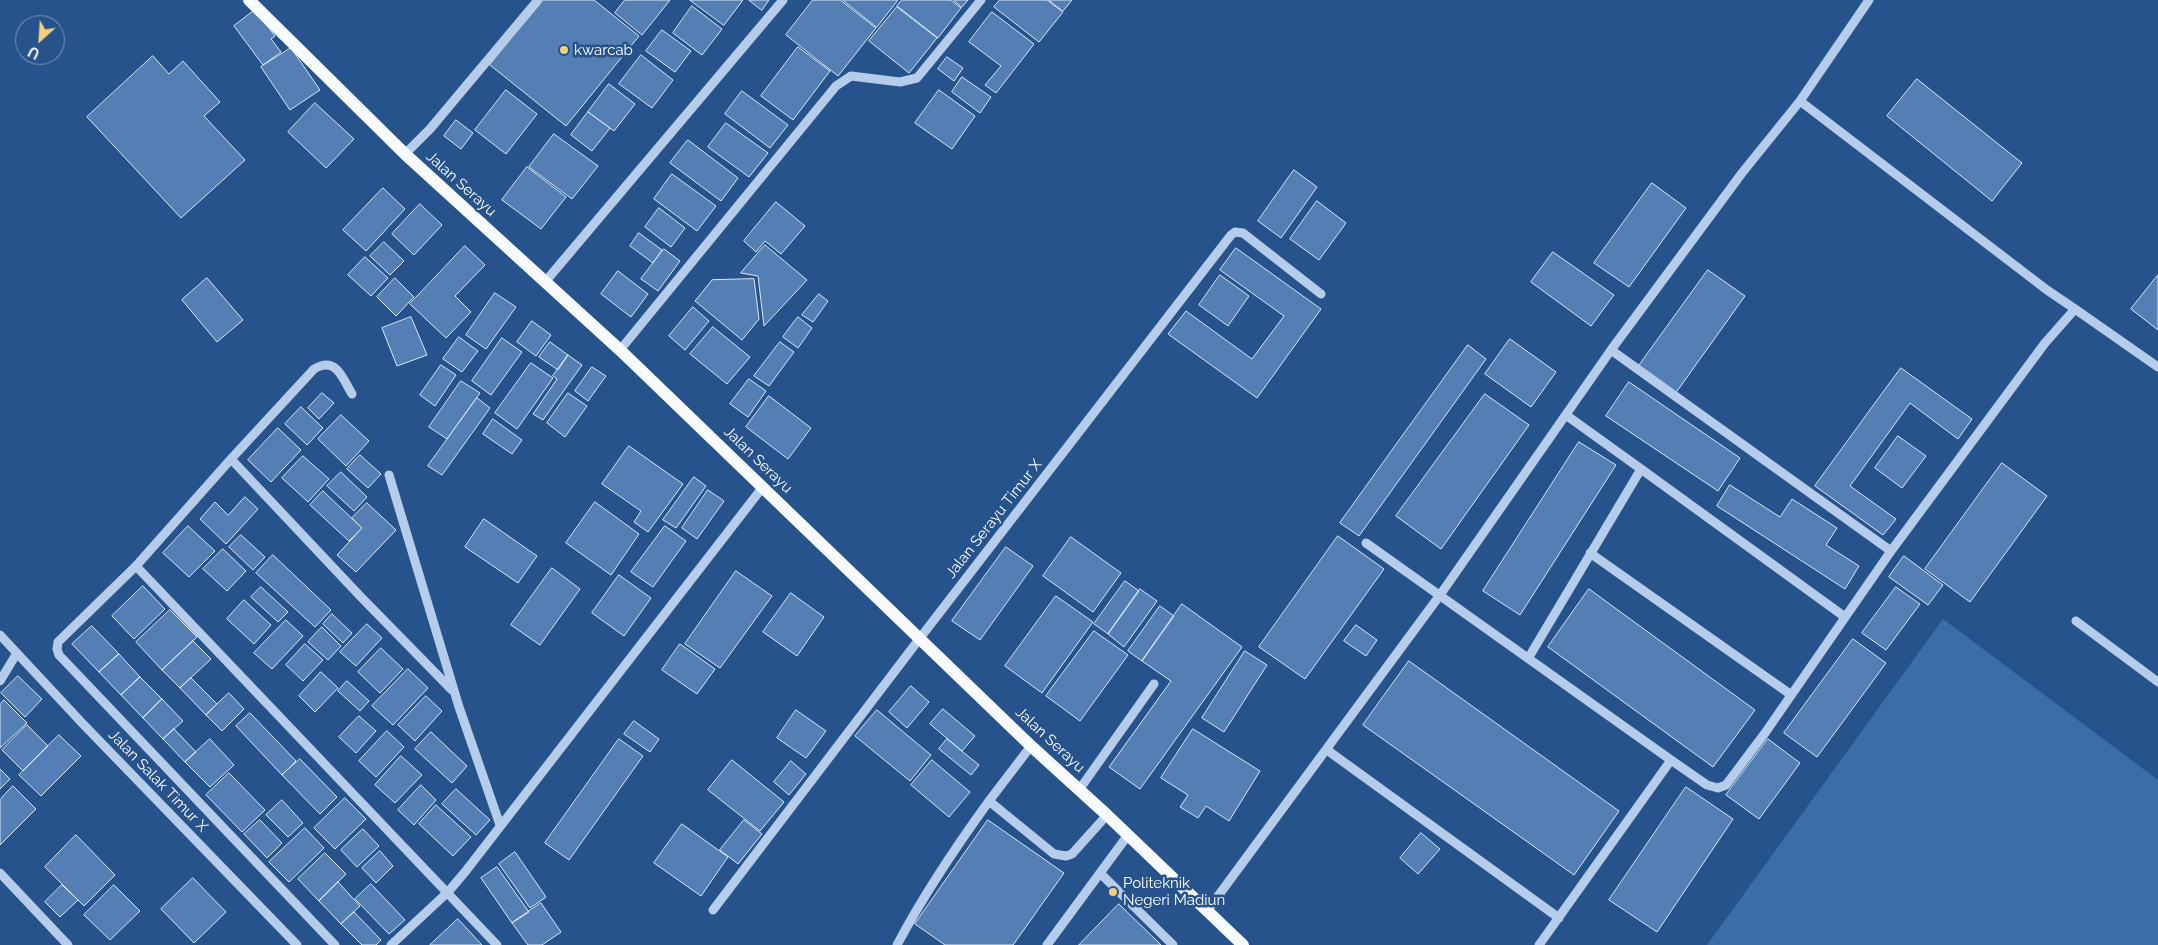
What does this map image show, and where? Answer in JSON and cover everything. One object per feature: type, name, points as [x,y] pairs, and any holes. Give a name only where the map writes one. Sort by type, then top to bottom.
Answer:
[{"type":"main road","name":"Jalan Serayu","points":[[249,0],[405,154],[620,350],[1031,746],[1107,814],[1243,945]]},
{"type":"street","points":[[405,154],[430,129],[538,0]]},
{"type":"street","points":[[545,282],[783,0]]},
{"type":"street","points":[[620,350],[836,86],[851,76],[900,82],[917,78],[981,0]]},
{"type":"street","points":[[1207,911],[1440,595],[1611,350],[1742,172],[1800,101],[1868,0]]},
{"type":"street","points":[[1800,101],[2047,290],[2158,367]]},
{"type":"street","name":"Jalan Serayu Timur X","points":[[713,910],[1231,235],[1235,232],[1243,233],[1321,294]]},
{"type":"street","points":[[1366,542],[1671,760],[1707,785],[1718,788],[1726,785],[1892,551],[2045,344],[2075,309]]},
{"type":"street","points":[[1611,350],[1892,551]]},
{"type":"street","points":[[335,945],[59,655],[56,649],[58,642],[136,566],[314,369],[323,364],[333,366],[339,371],[352,394]]},
{"type":"street","points":[[1566,415],[1845,616]]},
{"type":"street","points":[[231,459],[360,596],[454,692]]},
{"type":"street","points":[[1529,657],[1641,469]]},
{"type":"street","points":[[389,474],[454,692],[500,825]]},
{"type":"street","points":[[391,945],[448,892],[762,488]]},
{"type":"street","points":[[1590,553],[1790,694]]},
{"type":"street","points":[[136,566],[497,945]]},
{"type":"street","points":[[2076,621],[2158,682]]},
{"type":"street","name":"Jalan Salak Timur X","points":[[0,635],[298,945]]},
{"type":"street","points":[[0,682],[17,653]]},
{"type":"street","points":[[1079,790],[1154,684]]},
{"type":"street","points":[[897,945],[916,909],[949,857],[1031,746]]},
{"type":"street","points":[[1327,750],[1559,918]]},
{"type":"street","points":[[1539,945],[1671,760]]},
{"type":"street","points":[[989,801],[1054,854],[1060,856],[1072,854],[1107,814]]},
{"type":"street","points":[[1047,945],[1128,836]]},
{"type":"street","points":[[0,873],[68,945]]},
{"type":"street","points":[[1101,874],[1174,945]]},
{"type":"shaded area","points":[[1943,619],[2158,780],[2158,945],[1707,945]]},
{"type":"building","name":"kwarcab","points":[[542,0],[594,0],[639,36],[566,126],[490,65]]},
{"type":"building","points":[[625,0],[670,0],[642,35],[615,13]]},
{"type":"building","points":[[690,0],[743,0],[724,25]]},
{"type":"building","points":[[749,0],[769,0],[762,10]]},
{"type":"building","points":[[813,0],[840,0],[876,28],[838,76],[786,35]]},
{"type":"building","points":[[843,0],[898,0],[877,27]]},
{"type":"building","points":[[902,0],[951,0],[961,8],[938,38],[897,6]]},
{"type":"building","points":[[954,0],[968,0],[962,7]]},
{"type":"building","points":[[1000,0],[1047,0],[1063,12],[1039,42],[994,7]]},
{"type":"building","points":[[1049,0],[1072,0],[1063,11]]},
{"type":"building","points":[[692,6],[722,29],[702,55],[673,33]]},
{"type":"building","points":[[897,7],[937,38],[909,73],[869,41]]},
{"type":"building","points":[[255,10],[275,36],[271,39],[281,52],[263,65],[234,26]]},
{"type":"building","points":[[992,12],[1034,44],[996,93],[985,85],[1001,66],[969,42]]},
{"type":"building","points":[[662,30],[691,51],[675,72],[646,51]]},
{"type":"building","points":[[798,47],[830,71],[793,120],[761,96]]},
{"type":"building","points":[[291,48],[320,90],[290,110],[261,67]]},
{"type":"building","points":[[641,55],[673,80],[652,108],[619,84]]},
{"type":"building","points":[[153,56],[169,74],[183,61],[220,102],[204,116],[245,160],[181,218],[87,117]]},
{"type":"building","points":[[947,57],[963,68],[954,81],[938,69]]},
{"type":"building","points":[[962,77],[991,97],[980,113],[952,92]]},
{"type":"building","points":[[1917,79],[2022,163],[1992,201],[1887,116]]},
{"type":"building","points":[[609,84],[635,104],[614,131],[588,112]]},
{"type":"building","points":[[506,90],[537,114],[506,154],[475,130]]},
{"type":"building","points":[[939,90],[975,116],[952,149],[915,123]]},
{"type":"building","points":[[742,91],[788,125],[770,148],[725,114]]},
{"type":"building","points":[[315,103],[354,139],[326,168],[288,132]]},
{"type":"building","points":[[588,112],[610,128],[592,151],[571,135]]},
{"type":"building","points":[[456,120],[473,133],[461,149],[444,136]]},
{"type":"building","points":[[726,123],[768,153],[749,177],[708,147]]},
{"type":"building","points":[[554,134],[598,166],[572,199],[529,167]]},
{"type":"building","points":[[688,140],[738,178],[721,201],[670,163]]},
{"type":"building","points":[[527,167],[566,197],[541,229],[502,200]]},
{"type":"building","points":[[1294,170],[1317,187],[1281,238],[1258,221]]},
{"type":"building","points":[[672,174],[716,206],[697,231],[654,199]]},
{"type":"building","points":[[1652,183],[1686,208],[1629,287],[1594,263]]},
{"type":"building","points":[[383,188],[405,209],[366,251],[343,230]]},
{"type":"building","points":[[1317,201],[1346,223],[1319,260],[1290,239]]},
{"type":"building","points":[[776,202],[805,226],[781,254],[765,241],[756,252],[744,241]]},
{"type":"building","points":[[420,204],[442,225],[414,255],[392,234]]},
{"type":"building","points":[[659,208],[685,228],[671,247],[645,227]]},
{"type":"building","points":[[639,233],[662,250],[653,263],[630,246]]},
{"type":"building","points":[[384,242],[404,261],[390,275],[370,256]]},
{"type":"building","points":[[765,245],[807,280],[764,326],[758,276],[741,273]]},
{"type":"building","points":[[465,246],[485,265],[455,296],[471,312],[446,338],[410,304]]},
{"type":"building","points":[[1236,248],[1321,309],[1257,398],[1168,334],[1186,311],[1252,359],[1284,316],[1220,270]]},
{"type":"building","points":[[664,249],[680,261],[658,291],[641,279]]},
{"type":"building","points":[[1553,252],[1614,295],[1591,326],[1531,282]]},
{"type":"building","points":[[365,257],[388,278],[371,296],[348,275]]},
{"type":"building","points":[[1708,270],[1745,296],[1675,394],[1638,367]]},
{"type":"building","points":[[618,271],[648,294],[631,317],[601,294]]},
{"type":"building","points":[[1220,275],[1249,296],[1228,326],[1199,305]]},
{"type":"building","points":[[2158,275],[2158,330],[2131,309]]},
{"type":"building","points":[[207,278],[243,320],[217,342],[182,300]]},
{"type":"building","points":[[395,278],[414,297],[396,316],[377,297]]},
{"type":"building","points":[[754,279],[759,319],[742,340],[695,301],[712,280]]},
{"type":"building","points":[[495,293],[516,307],[486,349],[466,335]]},
{"type":"building","points":[[819,294],[828,301],[813,322],[802,315]]},
{"type":"building","points":[[693,307],[709,321],[685,350],[669,336]]},
{"type":"building","points":[[411,317],[427,355],[397,366],[382,328]]},
{"type":"building","points":[[798,317],[812,328],[798,348],[783,337]]},
{"type":"building","points":[[532,321],[551,335],[536,356],[517,342]]},
{"type":"building","points":[[713,327],[750,357],[727,384],[690,354]]},
{"type":"building","points":[[459,337],[478,351],[462,372],[443,359]]},
{"type":"building","points":[[502,338],[522,352],[491,395],[472,381]]},
{"type":"building","points":[[1510,339],[1556,372],[1531,407],[1485,374]]},
{"type":"building","points":[[550,342],[568,355],[558,370],[539,357]]},
{"type":"building","points":[[780,342],[794,352],[769,386],[754,376]]},
{"type":"building","points":[[1468,345],[1486,359],[1359,536],[1340,523]]},
{"type":"building","points":[[568,355],[582,365],[543,420],[533,414],[557,379],[553,376]]},
{"type":"building","points":[[531,363],[553,378],[517,429],[495,413]]},
{"type":"building","points":[[441,365],[456,375],[435,406],[420,395]]},
{"type":"building","points":[[592,367],[606,376],[588,401],[575,391]]},
{"type":"building","points":[[1901,368],[1972,419],[1958,439],[1910,403],[1850,486],[1896,519],[1883,535],[1815,486]]},
{"type":"building","points":[[749,379],[766,391],[748,417],[730,404]]},
{"type":"building","points":[[461,381],[480,393],[447,439],[429,427]]},
{"type":"building","points":[[1629,382],[1740,458],[1718,491],[1606,416]]},
{"type":"building","points":[[322,393],[334,403],[319,419],[308,408]]},
{"type":"building","points":[[568,393],[587,406],[565,437],[547,423]]},
{"type":"building","points":[[1485,394],[1529,425],[1441,549],[1396,516]]},
{"type":"building","points":[[769,396],[811,428],[788,459],[746,427]]},
{"type":"building","points":[[477,398],[490,408],[442,475],[428,466]]},
{"type":"building","points":[[301,407],[323,428],[307,445],[285,424]]},
{"type":"building","points":[[341,415],[369,441],[346,466],[318,439]]},
{"type":"building","points":[[493,419],[522,440],[512,454],[483,434]]},
{"type":"building","points":[[278,428],[301,450],[271,482],[248,460]]},
{"type":"building","points":[[1898,436],[1926,456],[1902,488],[1875,468]]},
{"type":"building","points":[[1579,442],[1616,465],[1520,615],[1483,591]]},
{"type":"building","points":[[629,446],[683,484],[648,532],[634,522],[641,511],[602,484]]},
{"type":"building","points":[[360,455],[381,474],[368,488],[347,469]]},
{"type":"building","points":[[303,456],[329,479],[308,502],[282,478]]},
{"type":"building","points":[[2002,463],[2047,496],[1970,602],[1925,569]]},
{"type":"building","points":[[341,472],[367,497],[354,511],[327,486]]},
{"type":"building","points":[[694,477],[706,486],[676,528],[663,520]]},
{"type":"building","points":[[1730,485],[1780,517],[1792,499],[1837,528],[1826,545],[1859,566],[1845,589],[1717,506]]},
{"type":"building","points":[[708,490],[724,501],[697,539],[682,528]]},
{"type":"building","points":[[323,491],[362,528],[349,541],[310,505]]},
{"type":"building","points":[[245,497],[258,509],[226,544],[200,519],[215,502],[228,515]]},
{"type":"building","points":[[595,502],[639,534],[611,575],[566,543]]},
{"type":"building","points":[[367,503],[396,530],[356,572],[337,555],[362,528],[352,518]]},
{"type":"building","points":[[484,519],[537,556],[518,583],[465,547]]},
{"type":"building","points":[[188,526],[215,551],[189,577],[163,553]]},
{"type":"building","points":[[665,526],[686,541],[653,587],[631,572]]},
{"type":"building","points":[[241,535],[265,557],[253,570],[229,547]]},
{"type":"building","points":[[1338,536],[1384,569],[1305,679],[1259,647]]},
{"type":"building","points":[[1071,537],[1121,573],[1093,612],[1043,576]]},
{"type":"building","points":[[1006,547],[1033,566],[980,640],[952,621]]},
{"type":"building","points":[[223,549],[246,571],[227,591],[203,569]]},
{"type":"building","points":[[273,555],[331,610],[315,627],[256,573]]},
{"type":"building","points":[[1904,556],[1943,585],[1928,605],[1889,577]]},
{"type":"building","points":[[552,568],[580,589],[540,645],[511,625]]},
{"type":"building","points":[[736,571],[772,596],[720,668],[685,644]]},
{"type":"building","points":[[619,575],[651,598],[624,636],[592,613]]},
{"type":"building","points":[[1125,581],[1139,591],[1108,634],[1094,624]]},
{"type":"building","points":[[143,586],[165,609],[134,639],[112,616]]},
{"type":"building","points":[[261,587],[288,612],[278,622],[251,597]]},
{"type":"building","points":[[1896,587],[1920,604],[1886,650],[1862,633]]},
{"type":"building","points":[[1140,589],[1157,601],[1124,647],[1108,634]]},
{"type":"building","points":[[1589,589],[1755,710],[1713,767],[1548,647]]},
{"type":"building","points":[[791,593],[824,617],[797,656],[763,632]]},
{"type":"building","points":[[1056,596],[1093,622],[1042,693],[1005,666]]},
{"type":"building","points":[[244,600],[271,625],[254,644],[227,619]]},
{"type":"building","points":[[1182,604],[1242,647],[1140,789],[1109,767],[1171,681],[1142,661]]},
{"type":"building","points":[[1160,606],[1174,616],[1142,661],[1128,651]]},
{"type":"building","points":[[170,610],[197,637],[162,670],[136,642]]},
{"type":"building","points":[[332,614],[352,633],[343,643],[323,624]]},
{"type":"building","points":[[286,620],[303,636],[272,669],[254,653]]},
{"type":"building","points":[[367,624],[382,638],[356,666],[340,652]]},
{"type":"building","points":[[1356,625],[1377,640],[1366,656],[1344,641]]},
{"type":"building","points":[[92,626],[119,654],[99,672],[72,644]]},
{"type":"building","points":[[322,627],[341,646],[328,660],[308,642]]},
{"type":"building","points":[[1094,631],[1128,655],[1080,721],[1046,696]]},
{"type":"building","points":[[1853,639],[1886,663],[1817,757],[1784,733]]},
{"type":"building","points":[[193,641],[211,659],[180,688],[162,670]]},
{"type":"building","points":[[305,644],[323,660],[303,681],[286,665]]},
{"type":"building","points":[[680,644],[715,669],[697,694],[662,670]]},
{"type":"building","points":[[381,648],[403,669],[380,693],[358,672]]},
{"type":"building","points":[[1245,651],[1267,665],[1224,732],[1202,718]]},
{"type":"building","points":[[119,654],[140,677],[121,695],[99,672]]},
{"type":"building","points":[[1409,661],[1619,811],[1574,875],[1363,725]]},
{"type":"building","points":[[408,669],[428,688],[393,725],[372,706]]},
{"type":"building","points":[[321,672],[338,688],[315,712],[299,696]]},
{"type":"building","points":[[18,676],[42,699],[25,717],[1,693]]},
{"type":"building","points":[[140,677],[162,699],[143,718],[121,695]]},
{"type":"building","points":[[191,678],[217,704],[206,715],[180,688]]},
{"type":"building","points":[[347,681],[369,701],[360,711],[338,691]]},
{"type":"building","points":[[911,686],[929,702],[907,728],[889,712]]},
{"type":"building","points":[[229,693],[244,709],[222,731],[206,715]]},
{"type":"building","points":[[426,696],[442,711],[415,741],[398,725]]},
{"type":"building","points":[[162,699],[183,721],[163,739],[143,718]]},
{"type":"building","points":[[4,700],[27,723],[0,748],[0,705]]},
{"type":"building","points":[[943,709],[975,736],[962,751],[930,724]]},
{"type":"building","points":[[796,710],[826,731],[806,758],[777,738]]},
{"type":"building","points":[[877,710],[931,755],[910,781],[855,736]]},
{"type":"building","points":[[250,713],[296,761],[282,775],[236,726]]},
{"type":"building","points":[[359,716],[376,731],[356,753],[339,737]]},
{"type":"building","points":[[634,721],[659,739],[650,752],[624,734]]},
{"type":"building","points":[[27,725],[48,746],[23,771],[2,750]]},
{"type":"building","points":[[174,729],[196,752],[185,762],[163,739]]},
{"type":"building","points":[[1193,729],[1260,771],[1229,821],[1206,806],[1198,818],[1180,807],[1188,795],[1161,778]]},
{"type":"building","points":[[387,731],[404,747],[376,777],[359,761]]},
{"type":"building","points":[[431,732],[467,766],[452,783],[415,749]]},
{"type":"building","points":[[59,735],[81,756],[41,796],[19,775]]},
{"type":"building","points":[[210,739],[234,765],[210,787],[185,762]]},
{"type":"building","points":[[619,739],[643,756],[569,860],[545,843]]},
{"type":"building","points":[[947,739],[979,765],[971,775],[939,749]]},
{"type":"building","points":[[1768,739],[1800,763],[1759,819],[1726,795]]},
{"type":"building","points":[[401,756],[422,775],[395,803],[375,785]]},
{"type":"building","points":[[300,759],[337,797],[320,814],[282,775]]},
{"type":"building","points":[[732,760],[784,802],[760,831],[708,790]]},
{"type":"building","points":[[932,760],[970,792],[949,817],[911,785]]},
{"type":"building","points":[[791,761],[806,774],[789,795],[774,782]]},
{"type":"building","points":[[0,769],[10,779],[0,789]]},
{"type":"building","points":[[229,773],[265,810],[242,832],[206,795]]},
{"type":"building","points":[[421,785],[436,800],[414,825],[398,810]]},
{"type":"building","points":[[13,786],[36,809],[0,845],[0,800]]},
{"type":"building","points":[[1686,787],[1733,819],[1657,932],[1609,900]]},
{"type":"building","points":[[456,789],[490,820],[476,835],[442,804]]},
{"type":"building","points":[[345,798],[366,819],[335,849],[314,828]]},
{"type":"building","points":[[282,800],[303,823],[288,837],[266,815]]},
{"type":"building","points":[[436,805],[471,837],[453,856],[419,824]]},
{"type":"building","points":[[260,820],[282,843],[267,858],[244,834]]},
{"type":"building","points":[[744,820],[762,834],[738,864],[720,850]]},
{"type":"building","points":[[988,820],[1064,873],[1013,945],[945,945],[915,924]]},
{"type":"building","points":[[682,824],[728,857],[701,896],[654,863]]},
{"type":"building","points":[[305,828],[324,848],[289,882],[269,862]]},
{"type":"building","points":[[363,829],[379,846],[357,867],[341,850]]},
{"type":"building","points":[[1421,833],[1440,849],[1418,874],[1400,858]]},
{"type":"building","points":[[76,835],[115,875],[84,906],[45,867]]},
{"type":"building","points":[[380,851],[393,866],[376,883],[362,868]]},
{"type":"building","points":[[515,852],[546,897],[530,908],[499,864]]},
{"type":"building","points":[[325,853],[346,874],[319,901],[298,879]]},
{"type":"building","points":[[497,867],[529,912],[512,923],[481,878]]},
{"type":"building","points":[[193,878],[226,912],[194,943],[161,909]]},
{"type":"building","points":[[338,882],[360,906],[341,924],[319,901]]},
{"type":"building","points":[[371,884],[405,920],[389,934],[355,899]]},
{"type":"building","points":[[62,885],[78,900],[60,917],[45,902]]},
{"type":"building","points":[[114,885],[140,911],[110,940],[84,915]]},
{"type":"building","points":[[541,903],[561,932],[542,945],[528,945],[512,923]]},
{"type":"building","points":[[1119,904],[1161,945],[1079,945]]},
{"type":"building","points":[[354,912],[381,940],[376,945],[362,945],[341,924]]},
{"type":"building","points":[[458,919],[482,945],[430,945]]},
{"type":"place","name":"kwarcab","points":[[564,50]]},
{"type":"place","name":"Politeknik Negeri Madiun","points":[[1113,892]]}]
